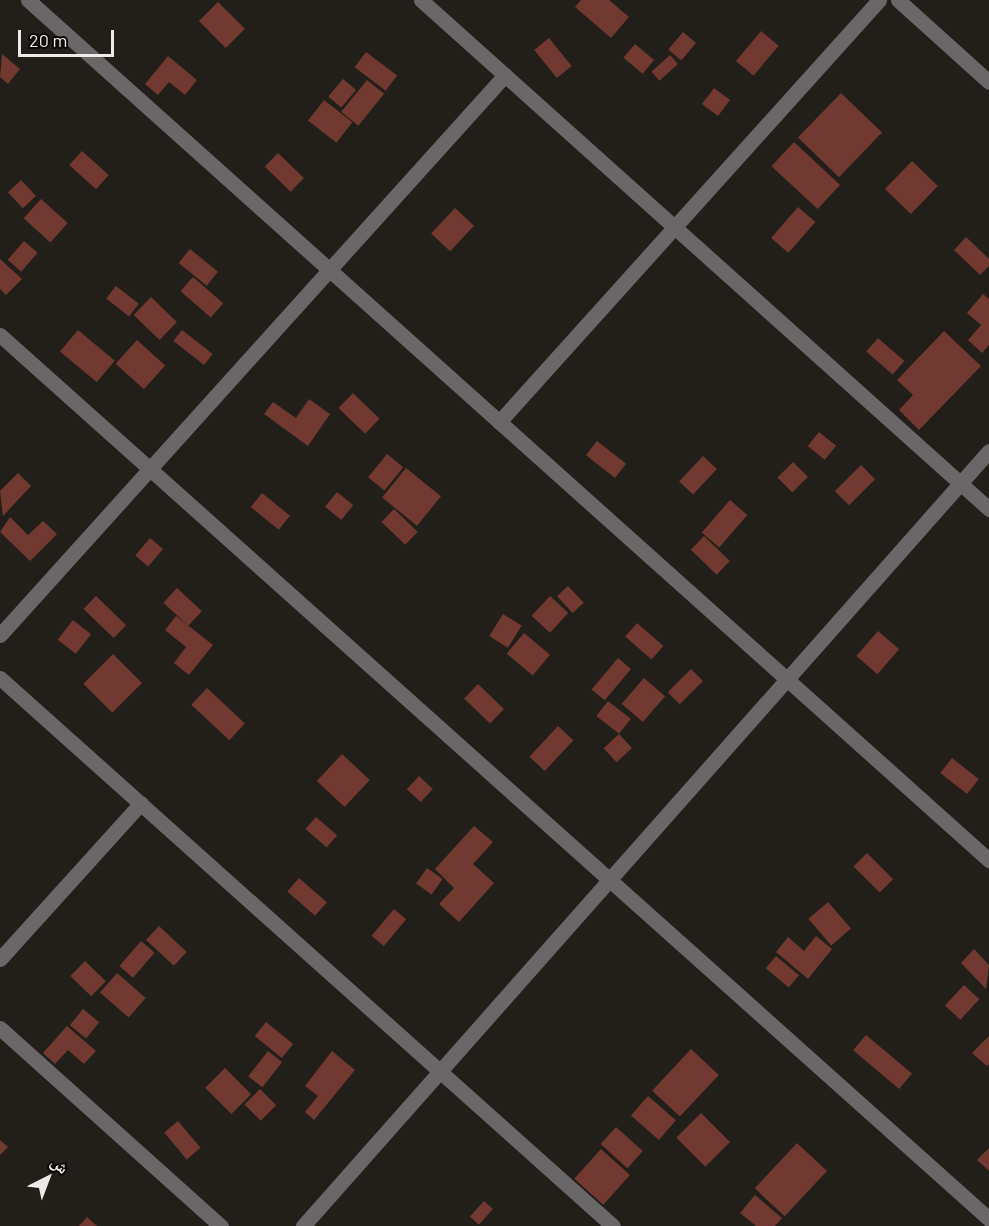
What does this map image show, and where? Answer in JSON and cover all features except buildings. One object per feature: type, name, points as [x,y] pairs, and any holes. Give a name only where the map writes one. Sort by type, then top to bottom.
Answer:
[{"type":"street","points":[[28,0],[989,860]]},
{"type":"street","points":[[421,0],[989,508]]},
{"type":"street","points":[[499,422],[879,0]]},
{"type":"street","points":[[898,0],[989,82]]},
{"type":"street","points":[[0,635],[505,75]]},
{"type":"street","points":[[0,335],[989,1219]]},
{"type":"street","points":[[303,1226],[989,451]]},
{"type":"street","points":[[0,678],[613,1226]]},
{"type":"street","points":[[0,958],[141,803]]},
{"type":"street","points":[[0,1028],[221,1226]]}]
